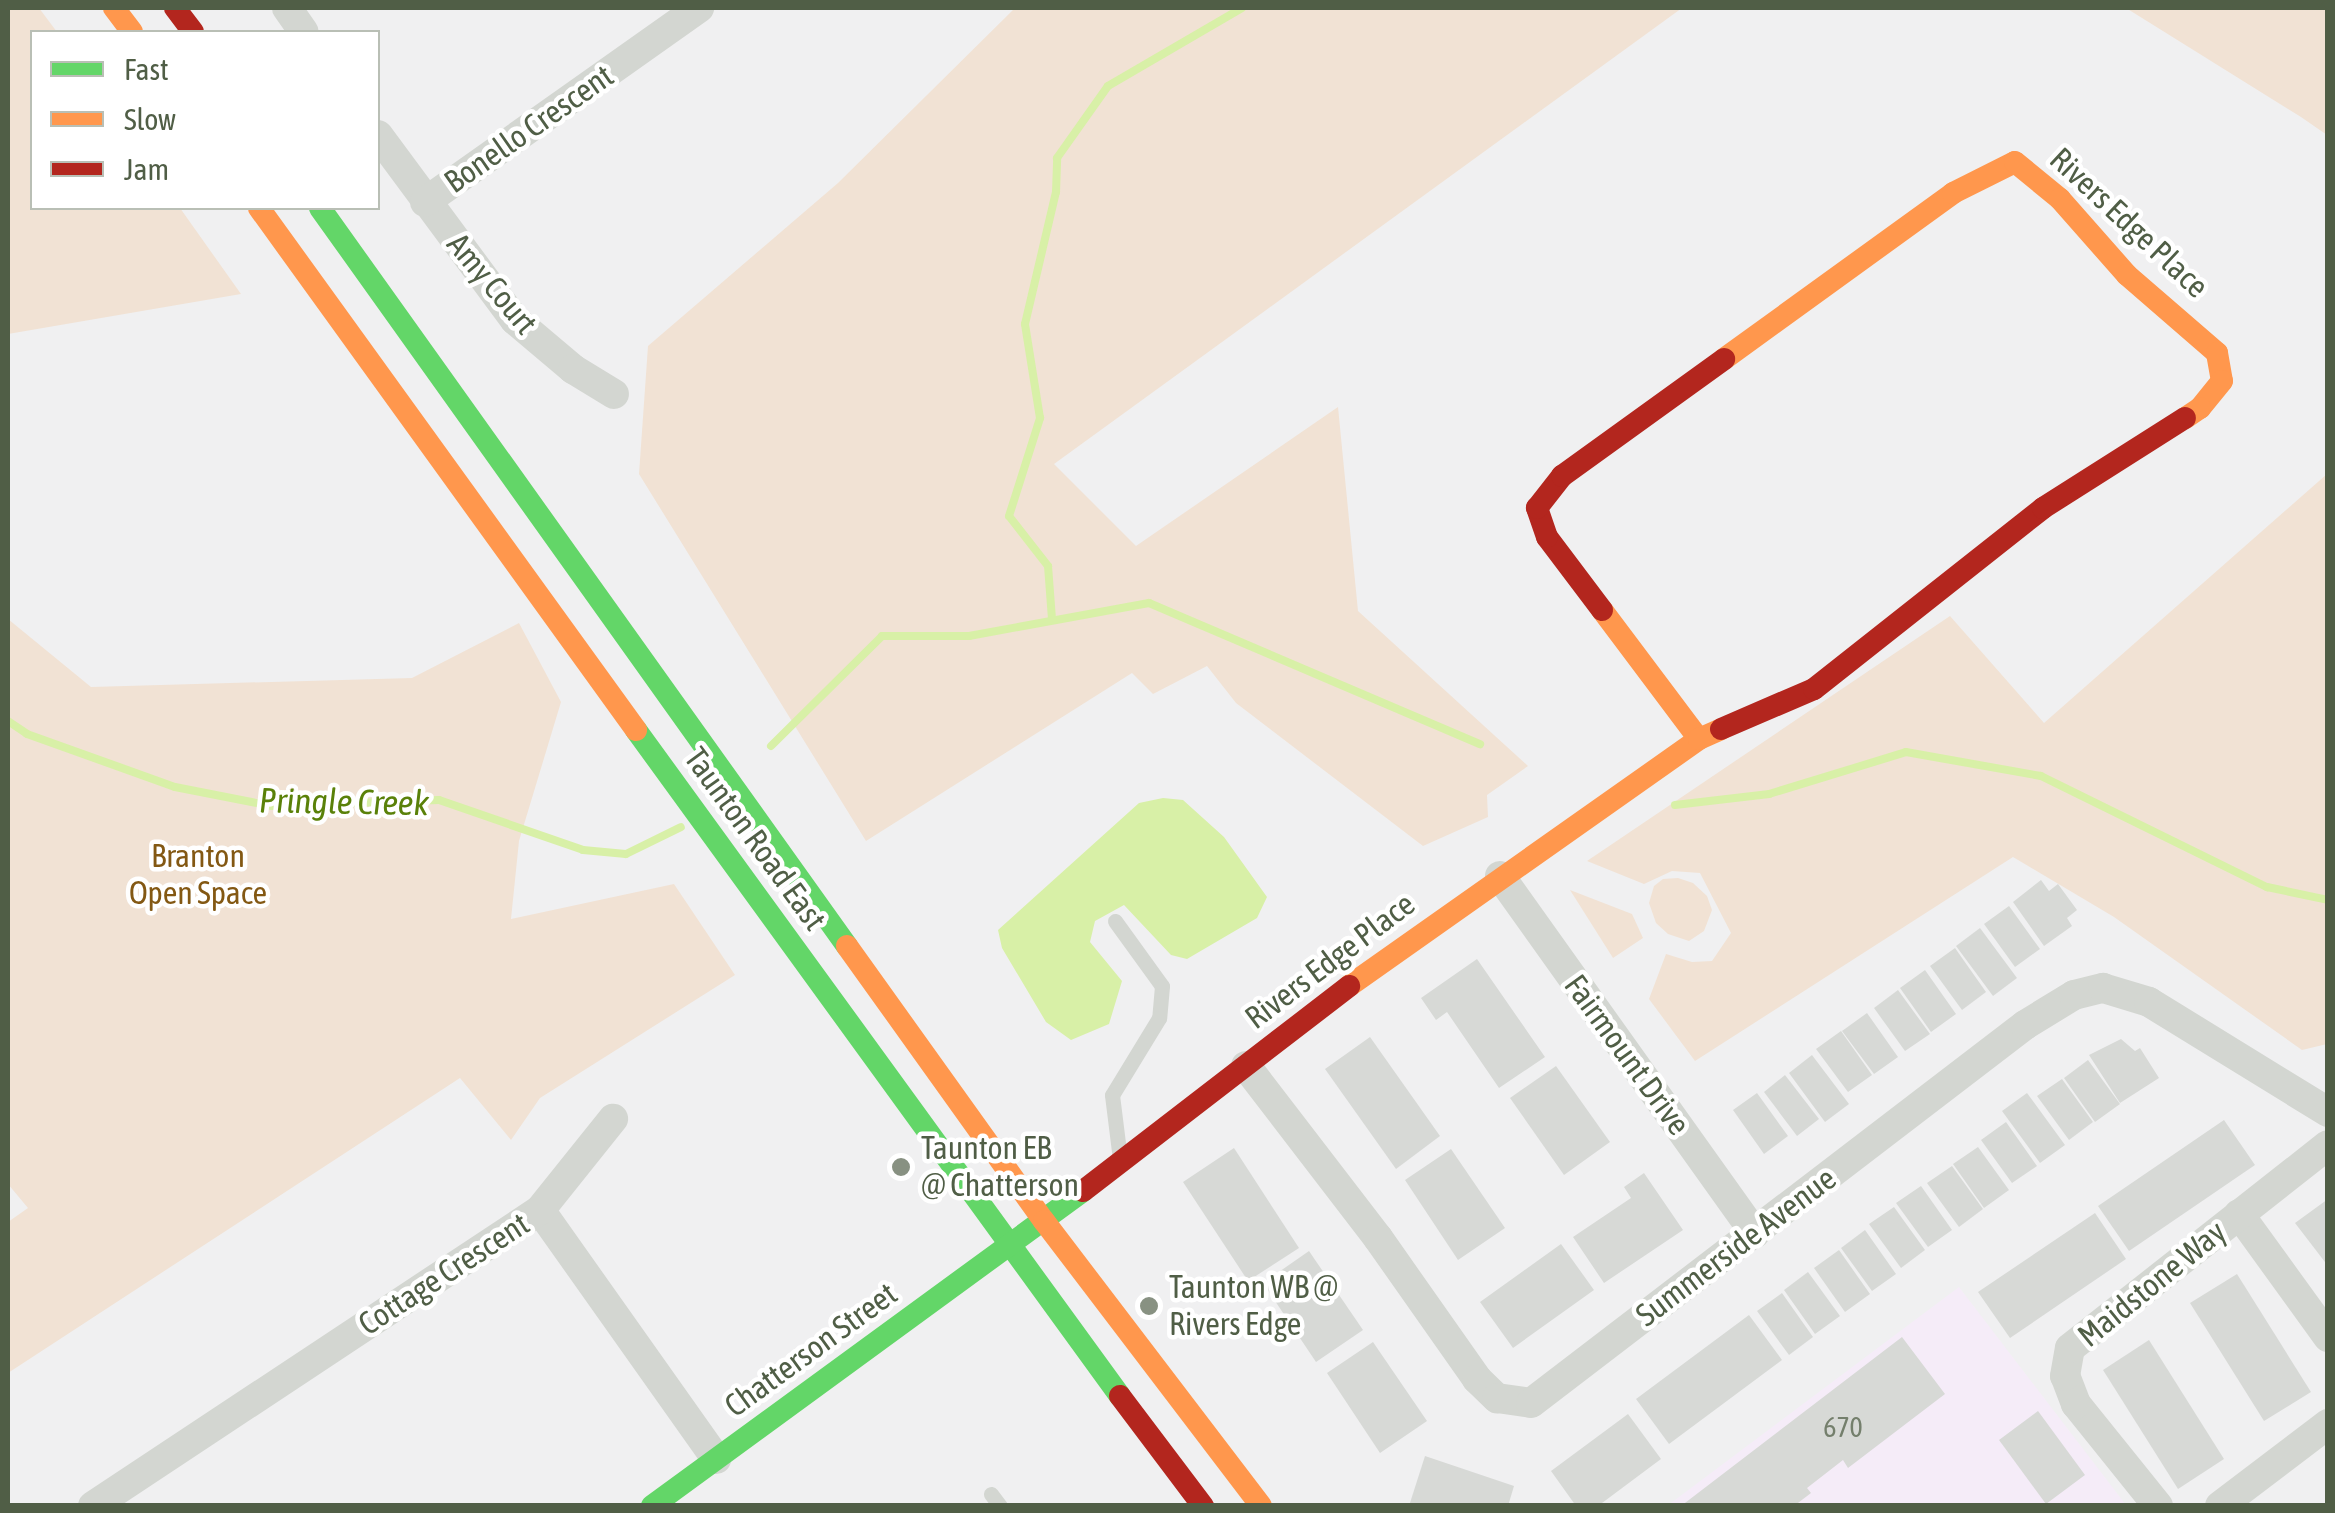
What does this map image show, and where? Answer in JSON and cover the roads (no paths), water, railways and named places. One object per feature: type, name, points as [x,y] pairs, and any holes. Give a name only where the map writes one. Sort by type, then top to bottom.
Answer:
[{"type":"main road","points":[[114,8],[130,30]]},
{"type":"main road","points":[[175,8],[192,30]]},
{"type":"main road","name":"Rivers Edge Place","points":[[1008,1246],[1500,876],[1698,739],[1814,689],[2043,508],[2200,408],[2222,380],[2217,353],[2182,318],[2126,275],[2060,200],[2015,162],[1953,194],[1562,476],[1537,508],[1547,537],[1698,739]]},
{"type":"main road","name":"Taunton Road East","points":[[262,210],[314,233],[458,405],[1044,1221],[1261,1506]]},
{"type":"main road","name":"Taunton Road East","points":[[314,233],[423,434],[1008,1246],[1202,1506]]},
{"type":"main road","points":[[423,434],[458,405]]},
{"type":"main road","name":"Chatterson Street","points":[[652,1506],[1008,1246]]},
{"type":"street","points":[[287,8],[303,30]]},
{"type":"street","name":"Bonello Crescent","points":[[380,139],[425,202],[699,8]]},
{"type":"street","name":"Amy Court","points":[[425,202],[516,320],[574,369],[614,394]]},
{"type":"street","name":"Fairmount Drive","points":[[1500,876],[1755,1233]]},
{"type":"street","name":"Summerside Avenue","points":[[1246,1066],[1378,1238],[1477,1379],[1497,1398],[1531,1403],[2025,1025],[2074,995],[2103,988],[2149,1002],[2328,1112]]},
{"type":"street","points":[[540,1210],[613,1119]]},
{"type":"street","name":"Maidstone Way","points":[[2158,1506],[2076,1404],[2065,1376],[2070,1348],[2328,1144]]},
{"type":"street","name":"Cottage Crescent","points":[[93,1506],[540,1210],[716,1459]]},
{"type":"street","name":"Maidstone Way","points":[[2240,1214],[2328,1336]]},
{"type":"street","points":[[2220,1506],[2328,1424]]},
{"type":"lane","points":[[1116,921],[1162,986],[1159,1018],[1112,1096],[1120,1162]]},
{"type":"waterway","name":"Pringle Creek","points":[[1052,619],[1048,566],[1009,516],[1040,418],[1025,324],[1056,192],[1057,158],[1108,86],[1242,8]]},
{"type":"waterway","points":[[771,746],[882,636],[969,636],[1149,603],[1480,744]]},
{"type":"waterway","name":"Pringle Creek","points":[[8,721],[27,734],[175,787],[272,806],[439,800],[583,850],[626,854],[681,827]]},
{"type":"waterway","points":[[1675,805],[1769,794],[1906,752],[2041,776],[2267,887],[2328,900]]},
{"type":"place","name":"Taunton EB @ Chatterson","points":[[901,1167]]},
{"type":"place","name":"Taunton WB @ Rivers Edge","points":[[1149,1306]]},
{"type":"park label","name":"Branton Open Space","points":[[198,876]]}]
